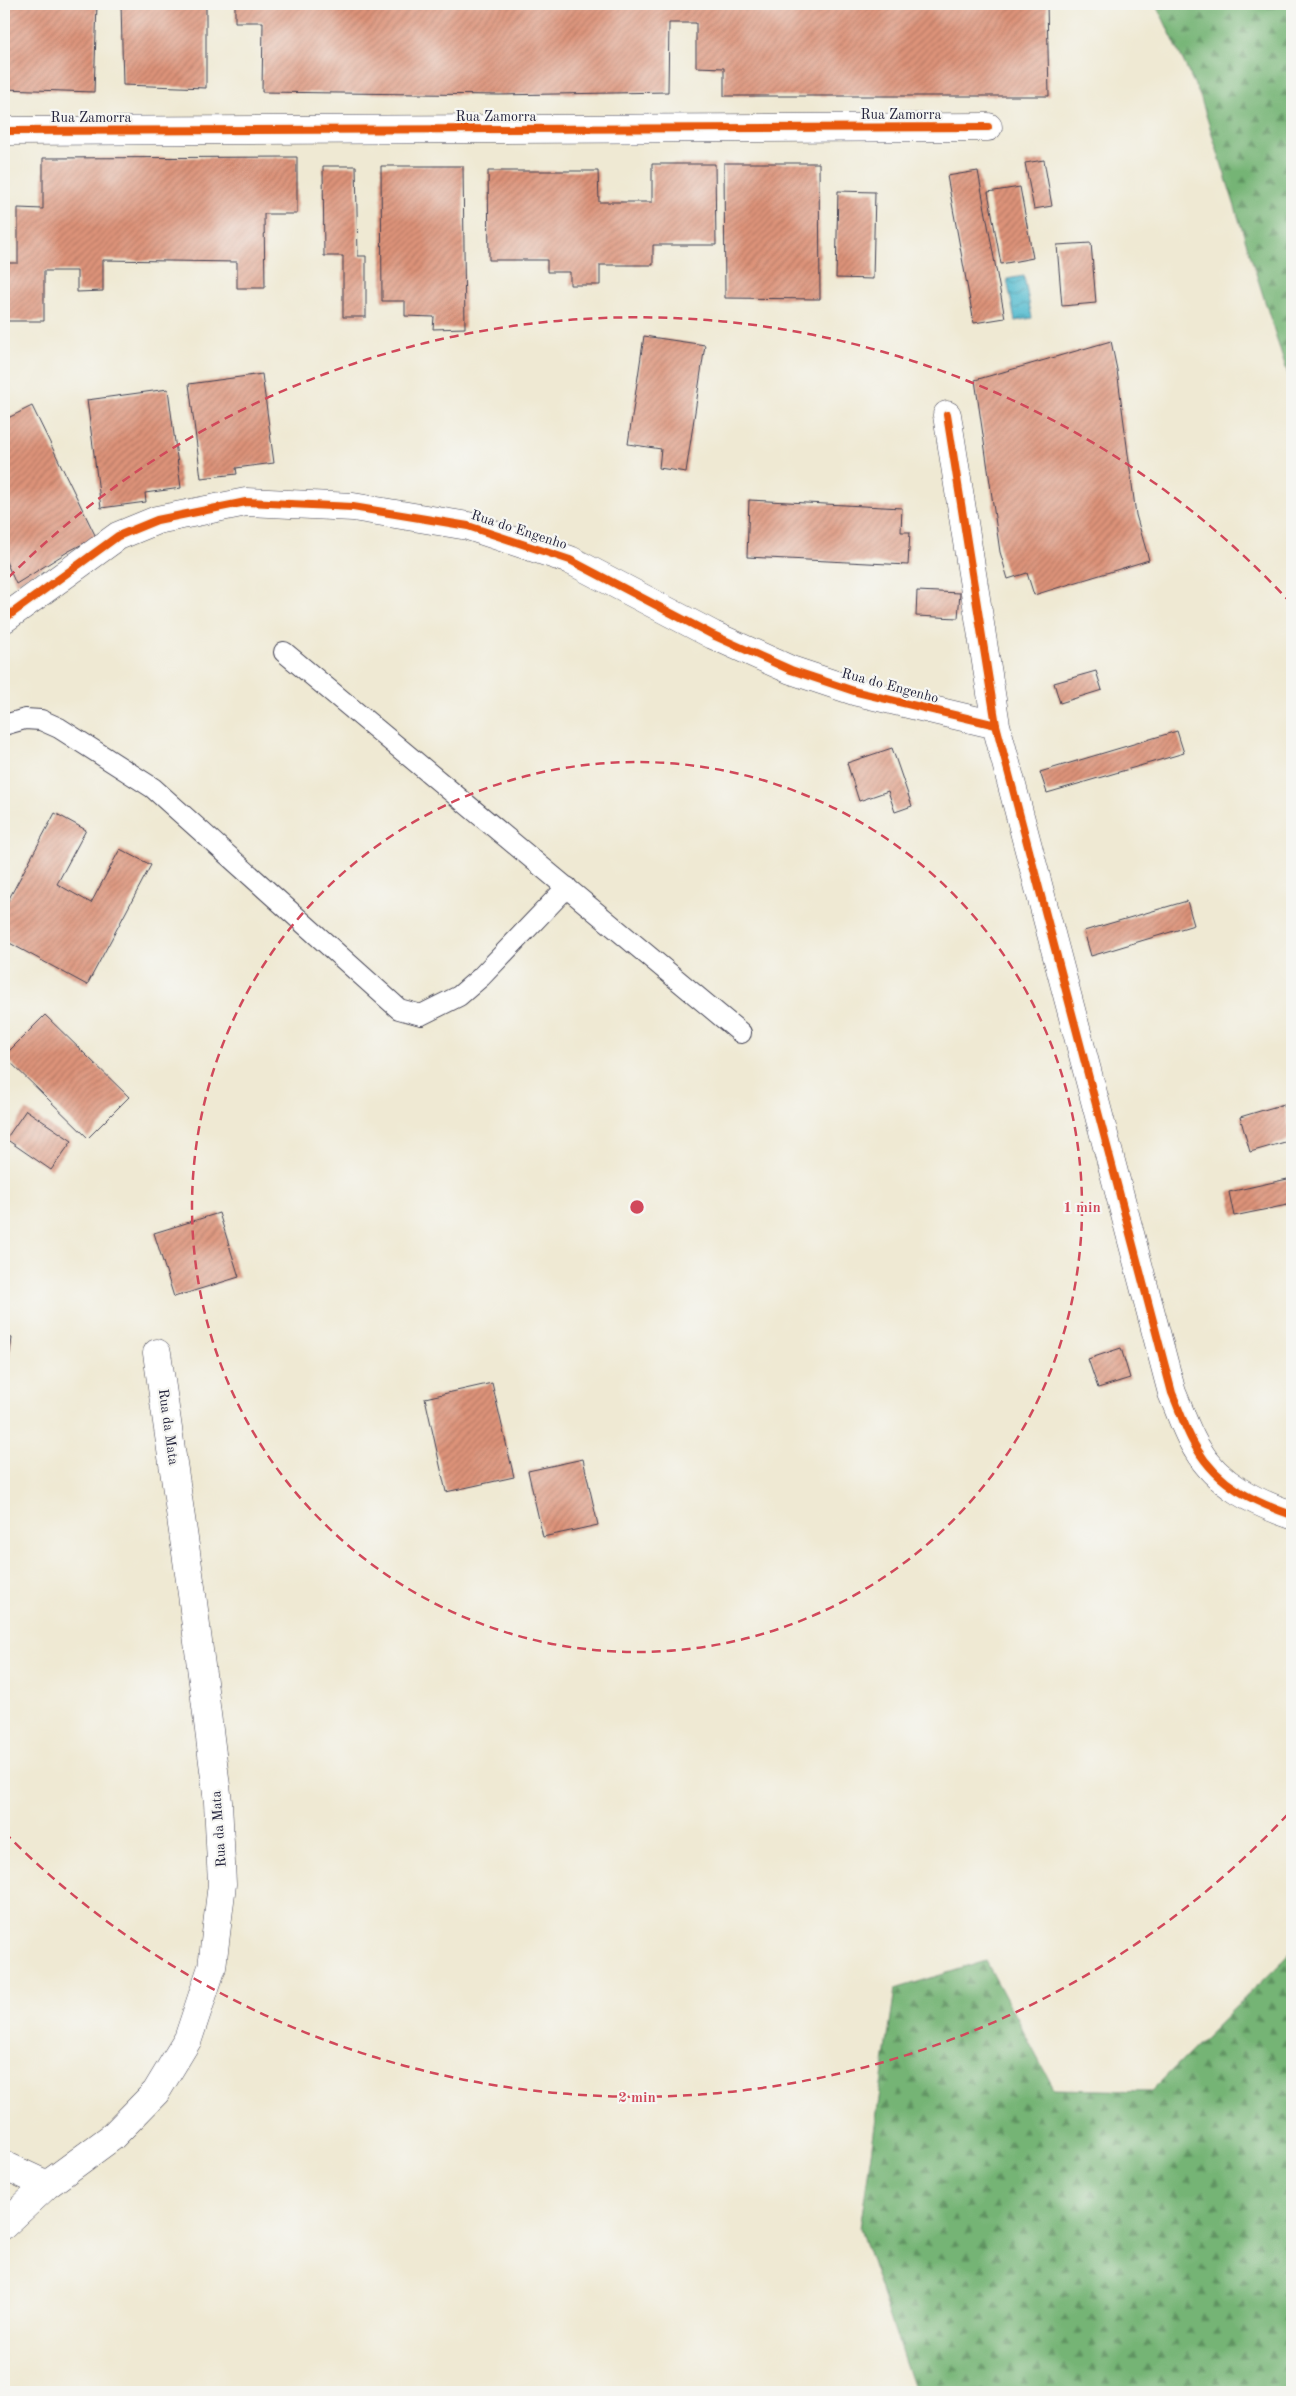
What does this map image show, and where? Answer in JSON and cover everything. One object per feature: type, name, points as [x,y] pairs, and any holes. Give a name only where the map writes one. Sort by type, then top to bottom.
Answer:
[{"type":"street","name":"Rua Zamorra","points":[[4,131],[988,127]]},
{"type":"street","points":[[947,415],[996,726],[1172,1392],[1197,1450],[1226,1484],[1259,1504],[1292,1515]]},
{"type":"street","name":"Rua do Engenho","points":[[4,619],[118,536],[158,520],[246,502],[352,507],[468,526],[570,560],[713,635],[791,670],[857,692],[996,726]]},
{"type":"street","name":"Rua da Mata","points":[[4,2225],[47,2185],[112,2137],[156,2092],[188,2039],[212,1967],[222,1884],[218,1802],[192,1594],[157,1353]]},
{"type":"street","points":[[4,2165],[47,2185]]},
{"type":"lane","points":[[284,652],[741,1033]]},
{"type":"lane","points":[[4,725],[25,719],[42,720],[59,728],[153,788],[399,1010],[421,1015],[459,996],[480,977],[567,887]]},
{"type":"green space","points":[[1156,4],[1292,4],[1292,387],[1200,96]]},
{"type":"green space","points":[[1292,1951],[1292,2392],[915,2392],[860,2228],[895,1989],[986,1961],[1054,2089],[1151,2091]]},
{"type":"water","points":[[1024,276],[1032,318],[1015,321],[1007,279]]},
{"type":"building","points":[[4,4],[97,4],[94,92],[4,89]]},
{"type":"building","points":[[121,4],[206,4],[206,88],[123,85]]},
{"type":"building","points":[[235,4],[1047,4],[1049,96],[724,96],[724,68],[696,67],[696,23],[669,23],[668,92],[499,95],[262,92],[263,22],[235,22]]},
{"type":"building","points":[[297,157],[297,214],[264,214],[265,288],[237,288],[237,262],[103,260],[103,291],[77,292],[77,271],[44,271],[44,321],[4,321],[4,263],[18,263],[18,208],[43,209],[43,158]]},
{"type":"building","points":[[1044,160],[1052,206],[1034,209],[1025,163]]},
{"type":"building","points":[[724,163],[819,163],[820,299],[725,298]]},
{"type":"building","points":[[652,164],[715,164],[716,245],[653,245],[653,265],[600,265],[600,285],[570,285],[570,272],[547,272],[547,260],[489,260],[488,171],[598,171],[599,202],[652,202]]},
{"type":"building","points":[[323,166],[356,166],[358,256],[366,256],[366,317],[343,317],[343,256],[324,256]]},
{"type":"building","points":[[381,166],[463,166],[465,328],[433,329],[434,317],[405,316],[405,301],[382,301]]},
{"type":"building","points":[[978,171],[1005,318],[974,323],[947,176]]},
{"type":"building","points":[[1020,187],[1033,258],[1001,264],[988,192]]},
{"type":"building","points":[[838,191],[875,192],[873,279],[836,278]]},
{"type":"building","points":[[1091,243],[1096,303],[1062,306],[1057,245]]},
{"type":"building","points":[[644,336],[705,345],[686,472],[659,468],[661,449],[628,444]]},
{"type":"building","points":[[1111,341],[1117,370],[1136,515],[1149,560],[1034,595],[1027,573],[1008,579],[1000,552],[975,380]]},
{"type":"building","points":[[262,374],[274,463],[236,468],[237,474],[201,478],[189,384]]},
{"type":"building","points":[[168,389],[181,488],[145,493],[146,502],[101,508],[87,400]]},
{"type":"building","points":[[32,406],[96,537],[69,551],[16,584],[4,557],[4,420]]},
{"type":"building","points":[[749,500],[902,508],[901,532],[910,532],[908,565],[747,557]]},
{"type":"building","points":[[917,591],[960,593],[958,618],[916,616]]},
{"type":"building","points":[[1096,671],[1102,690],[1060,703],[1054,683]]},
{"type":"building","points":[[1177,731],[1184,753],[1047,793],[1040,772]]},
{"type":"building","points":[[892,748],[912,806],[895,812],[888,791],[859,801],[847,763]]},
{"type":"building","points":[[55,813],[86,830],[57,884],[91,903],[120,849],[151,865],[87,985],[4,940],[4,908]]},
{"type":"building","points":[[1187,901],[1194,925],[1091,956],[1084,931]]},
{"type":"building","points":[[45,1015],[129,1097],[88,1138],[4,1056]]},
{"type":"building","points":[[1284,1104],[1292,1140],[1250,1152],[1240,1117]]},
{"type":"building","points":[[26,1110],[72,1141],[51,1170],[6,1139]]},
{"type":"building","points":[[1292,1178],[1292,1204],[1234,1216],[1229,1192]]},
{"type":"building","points":[[219,1213],[239,1277],[174,1297],[154,1233]]},
{"type":"building","points":[[4,1336],[12,1338],[5,1385],[4,1385]]},
{"type":"building","points":[[1121,1348],[1130,1378],[1098,1388],[1088,1359]]},
{"type":"building","points":[[492,1383],[514,1477],[446,1492],[425,1398]]},
{"type":"building","points":[[583,1459],[598,1525],[543,1537],[528,1471]]},
{"type":"cycle path","points":[[4,131],[988,127]]},
{"type":"cycle path","points":[[947,415],[996,725],[1172,1393],[1186,1429],[1215,1473],[1238,1491],[1292,1515]]},
{"type":"cycle path","points":[[4,619],[118,536],[157,520],[246,502],[353,507],[468,526],[570,560],[713,635],[791,670],[857,692],[996,725]]}]
